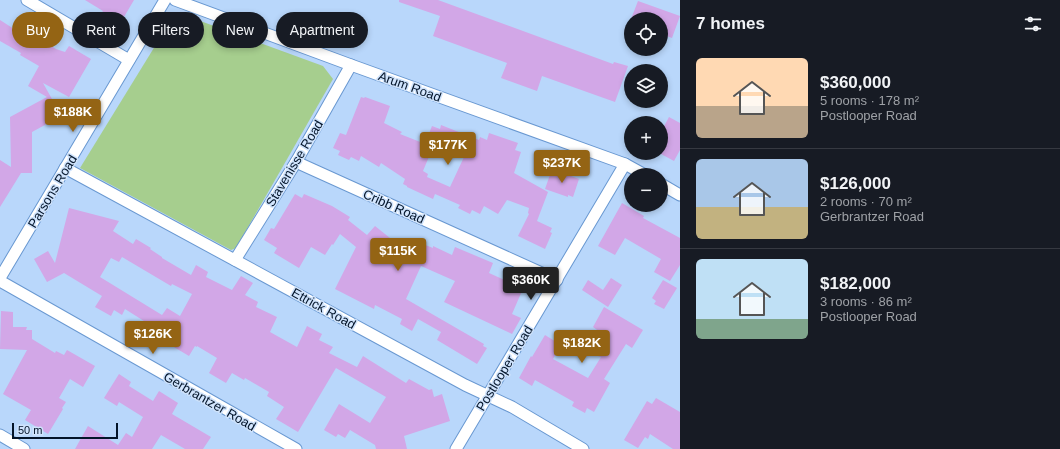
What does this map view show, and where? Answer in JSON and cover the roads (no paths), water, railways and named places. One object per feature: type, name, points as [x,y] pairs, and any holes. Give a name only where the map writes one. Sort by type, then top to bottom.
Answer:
[{"type":"street","points":[[27,0],[129,60]]},
{"type":"street","name":"Parsons Road","points":[[0,279],[165,0]]},
{"type":"street","name":"Arum Road","points":[[175,0],[625,164],[632,168]]},
{"type":"street","name":"Stavenisse Road","points":[[235,260],[296,162],[351,65]]},
{"type":"street","name":"Cribb Road","points":[[296,162],[557,280]]},
{"type":"street","name":"Postlooper Road","points":[[456,449],[625,164]]},
{"type":"street","name":"Ettrick Road","points":[[65,168],[487,396],[512,407],[583,449]]},
{"type":"street","points":[[668,188],[680,195]]},
{"type":"street","name":"Gerbrantzer Road","points":[[0,279],[296,449]]},
{"type":"street","points":[[0,435],[24,449]]}]
